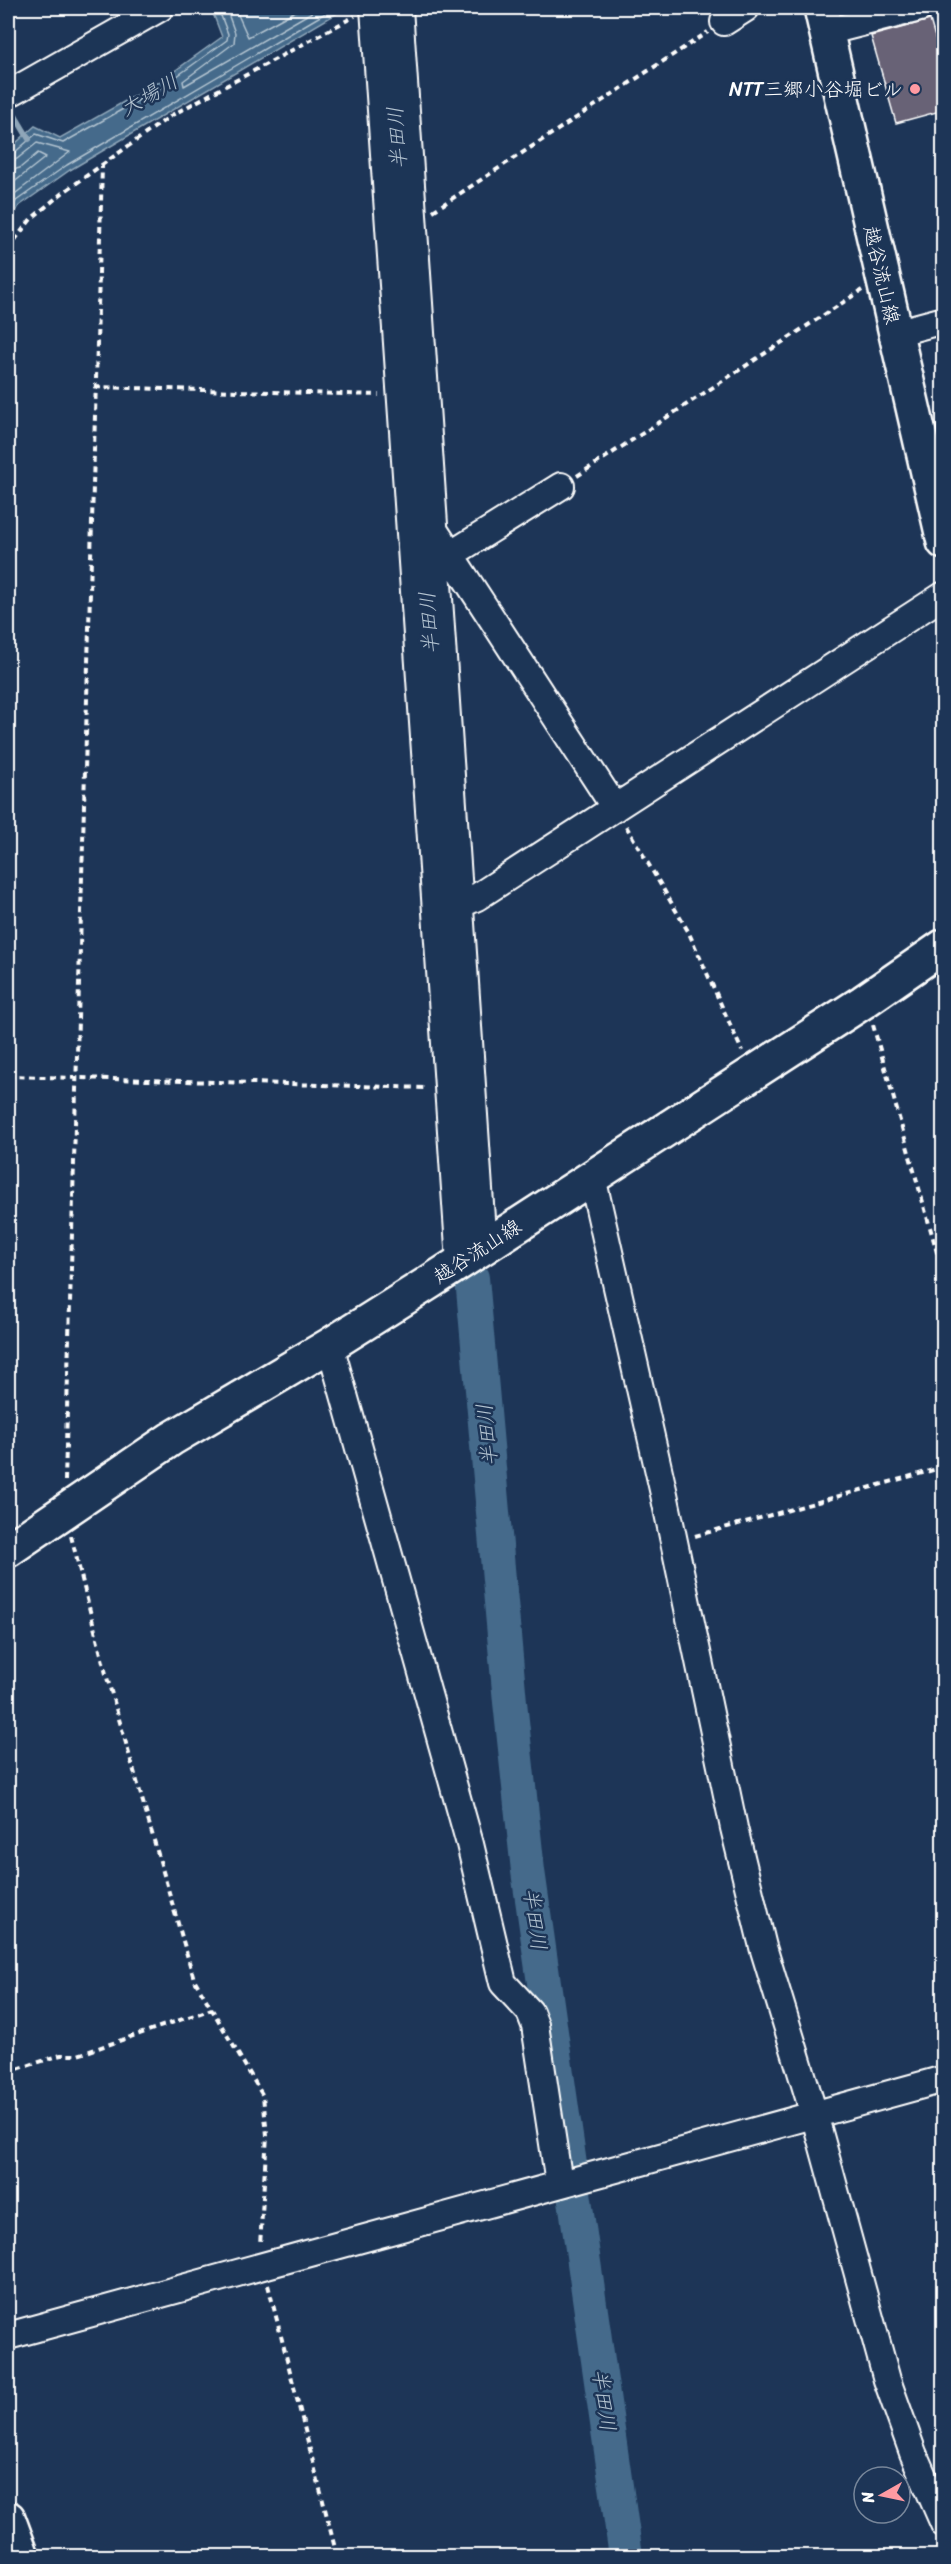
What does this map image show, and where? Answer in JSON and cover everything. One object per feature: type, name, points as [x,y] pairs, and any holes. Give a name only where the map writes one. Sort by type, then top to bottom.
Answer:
[{"type":"main road","name":"越谷流山線","points":[[824,20],[942,533]]},
{"type":"main road","name":"越谷流山線","points":[[8,1550],[171,1439],[330,1345],[472,1255],[863,1002],[944,946]]},
{"type":"main road","points":[[8,2518],[22,2556]]},
{"type":"street","points":[[13,93],[160,8]]},
{"type":"street","points":[[399,8],[415,219],[433,528],[431,566],[447,907],[472,1255]]},
{"type":"street","points":[[724,22],[746,8]]},
{"type":"street","points":[[824,20],[920,8]]},
{"type":"street","points":[[368,10],[401,395],[431,566],[615,808]]},
{"type":"street","points":[[896,333],[944,320]]},
{"type":"street","points":[[431,566],[561,486]]},
{"type":"street","points":[[447,907],[477,897],[944,595]]},
{"type":"street","points":[[447,907],[447,1088],[472,1255]]},
{"type":"street","points":[[592,1177],[674,1541],[739,1850],[763,1947],[813,2114],[887,2380],[913,2453],[944,2524]]},
{"type":"street","points":[[330,1345],[470,1844],[503,1983],[530,2012],[535,2025],[567,2181]]},
{"type":"street","points":[[8,2336],[944,2079]]},
{"type":"path","points":[[8,249],[32,219],[61,194],[172,115],[368,10]]},
{"type":"path","points":[[415,219],[423,218],[724,22]]},
{"type":"path","points":[[102,166],[64,1511],[106,1674],[194,1979],[263,2096],[267,2135],[260,2251],[337,2556]]},
{"type":"path","points":[[561,486],[729,374],[868,286],[884,280]]},
{"type":"path","points":[[95,387],[401,395]]},
{"type":"path","points":[[615,808],[688,931],[752,1074]]},
{"type":"path","points":[[863,1002],[872,1022],[944,1277]]},
{"type":"path","points":[[8,1076],[447,1088]]},
{"type":"path","points":[[674,1541],[944,1467]]},
{"type":"path","points":[[8,2072],[62,2055],[78,2055],[212,2009]]},
{"type":"water","name":"大場川","points":[[211,8],[346,8],[70,170],[19,206],[8,225],[8,150],[35,126],[60,138],[159,82],[222,37]]},
{"type":"building","name":"NTT三郷小谷堀ビル","points":[[930,20],[944,68],[944,110],[896,123],[871,36]]},
{"type":"waterway","points":[[8,104],[29,139]]},
{"type":"waterway","name":"半田川","points":[[472,1278],[510,1702],[528,1871],[626,2556]]},
{"type":"place","name":"NTT三郷小谷堀ビル","points":[[915,89]]}]
